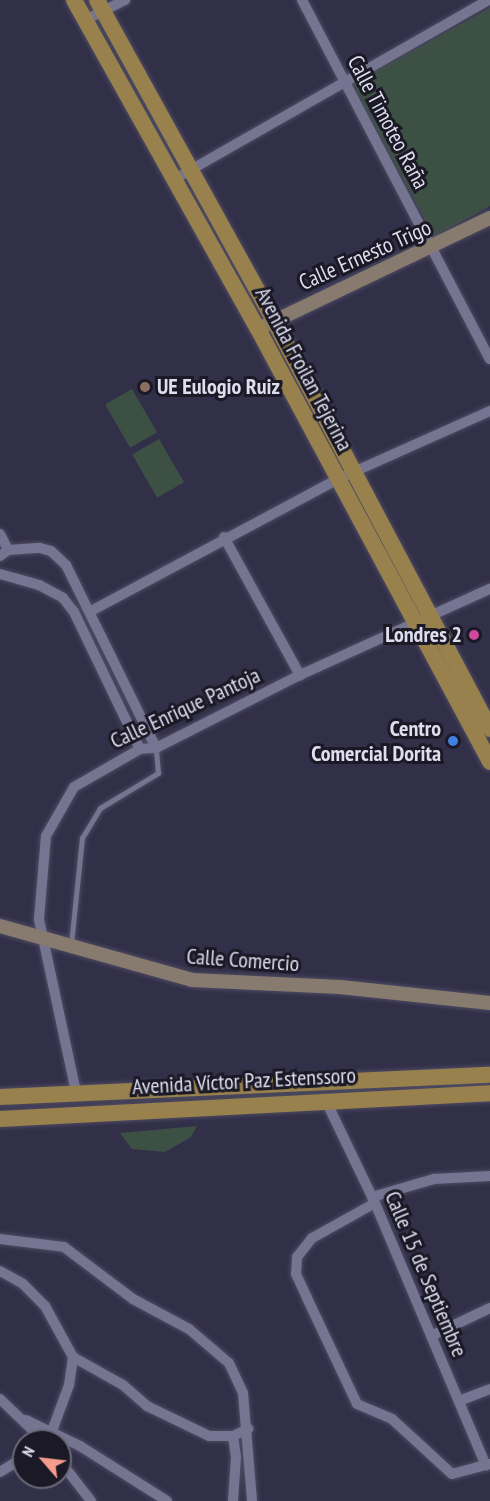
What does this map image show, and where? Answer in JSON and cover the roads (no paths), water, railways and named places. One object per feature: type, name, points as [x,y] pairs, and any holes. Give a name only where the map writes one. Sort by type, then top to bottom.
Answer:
[{"type":"main road","name":"Avenida Froilan Tejerina","points":[[74,0],[258,329],[338,479],[490,729]]},
{"type":"main road","name":"Avenida Froilan Tejerina","points":[[100,6],[354,471],[490,762]]},
{"type":"main road","name":"Avenida Víctor Paz Estenssoro","points":[[0,1097],[490,1075]]},
{"type":"main road","name":"Avenida Víctor Paz Estenssoro","points":[[0,1119],[325,1099],[490,1093]]},
{"type":"street","points":[[85,20],[100,6],[125,0]]},
{"type":"street","name":"Calle Timoteo Raña","points":[[302,0],[490,358]]},
{"type":"street","points":[[173,180],[488,0]]},
{"type":"street","name":"Calle Ernesto Trigo","points":[[258,329],[273,319],[432,248],[490,218]]},
{"type":"street","points":[[91,611],[224,537],[338,479],[490,411]]},
{"type":"street","points":[[0,534],[4,553],[29,547],[51,551],[66,565],[91,611],[156,748]]},
{"type":"street","points":[[224,537],[300,675]]},
{"type":"street","points":[[0,574],[39,585],[63,598],[74,612],[140,749]]},
{"type":"street","name":"Calle Enrique Pantoja","points":[[76,1092],[39,919],[43,864],[52,820],[74,787],[140,749],[156,748],[300,675],[490,589]]},
{"type":"street","name":"Calle Comercio","points":[[0,926],[43,935],[192,980],[340,987],[490,1003]]},
{"type":"street","name":"Calle 15 de Septiembre","points":[[325,1099],[373,1200],[488,1465]]},
{"type":"street","points":[[488,1465],[452,1474],[392,1419],[357,1404],[296,1274],[297,1257],[312,1238],[373,1200],[434,1179],[490,1176]]},
{"type":"street","points":[[0,1239],[64,1248],[133,1299],[211,1344],[229,1363],[243,1393],[248,1429],[252,1501]]},
{"type":"street","points":[[0,1270],[23,1284],[45,1306],[72,1357],[123,1385],[161,1414],[209,1436],[233,1436],[248,1429]]},
{"type":"street","points":[[431,1336],[490,1308]]},
{"type":"street","points":[[53,1429],[69,1385],[72,1357]]},
{"type":"street","points":[[459,1401],[490,1389]]},
{"type":"street","points":[[0,1399],[26,1420],[33,1429]]},
{"type":"street","points":[[26,1420],[47,1429]]},
{"type":"street","points":[[233,1436],[236,1457],[233,1501]]},
{"type":"street","points":[[72,1443],[167,1501]]},
{"type":"street","points":[[72,1476],[91,1501]]},
{"type":"lane","points":[[71,944],[82,838],[100,808],[158,773],[156,748]]},
{"type":"place","name":"UE Eulogio Ruiz","points":[[145,387]]},
{"type":"place","name":"Londres 2","points":[[474,635]]},
{"type":"place","name":"Centro Comercial Dorita","points":[[453,741]]}]
